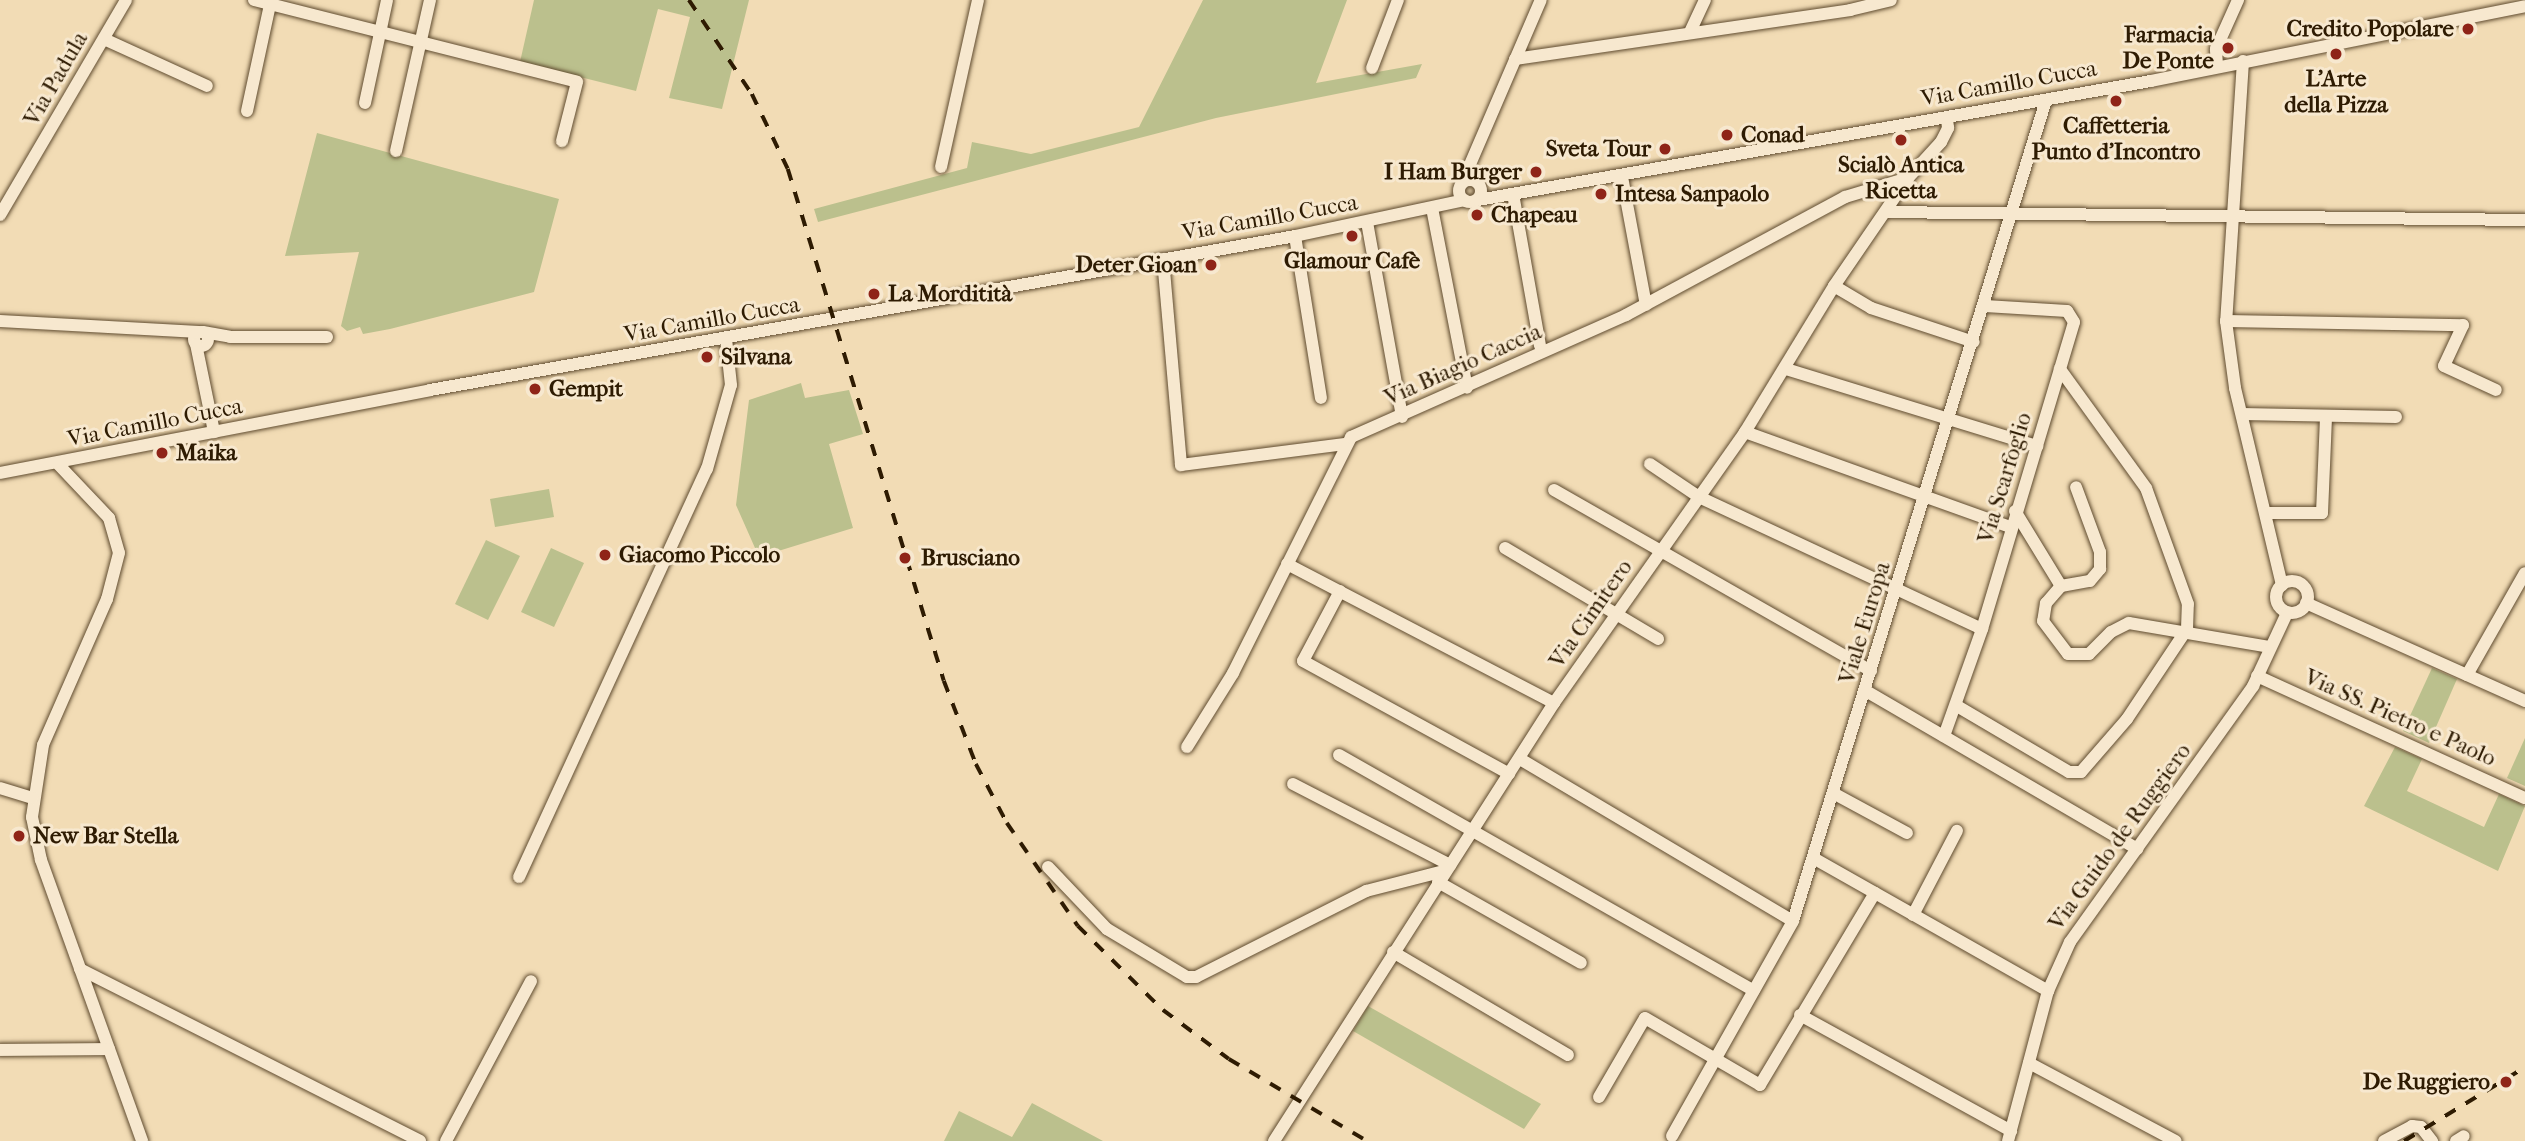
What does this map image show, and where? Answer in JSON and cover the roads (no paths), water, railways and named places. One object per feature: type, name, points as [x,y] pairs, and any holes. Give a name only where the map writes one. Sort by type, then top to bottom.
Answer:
[{"type":"street","name":"Via Padula","points":[[0,215],[126,0]]},
{"type":"street","points":[[254,0],[577,82],[562,141]]},
{"type":"street","points":[[365,103],[387,0]]},
{"type":"street","points":[[396,151],[429,0]]},
{"type":"street","points":[[941,167],[978,0]]},
{"type":"street","points":[[1372,68],[1398,0]]},
{"type":"street","points":[[1462,191],[1541,0]]},
{"type":"street","points":[[1690,32],[1704,0]]},
{"type":"street","points":[[1515,59],[1850,10],[1891,0]]},
{"type":"street","points":[[2217,65],[2216,49],[2238,0]]},
{"type":"street","points":[[247,111],[270,5]]},
{"type":"street","name":"Via Camillo Cucca","points":[[1480,192],[1513,194],[1622,177],[2046,100],[2525,6]]},
{"type":"street","points":[[104,39],[207,86]]},
{"type":"street","points":[[2244,61],[2230,216],[2226,321],[2242,414],[2282,585],[2276,598],[2287,612],[2300,611],[2306,603]]},
{"type":"street","name":"Viale Europa","points":[[1671,1136],[1793,921],[1815,859],[2046,100]]},
{"type":"street","name":"Via Cimitero","points":[[1274,1141],[1392,952],[1554,703],[1745,432],[1786,369],[1833,286],[1887,212],[1908,178],[1941,142],[1948,128],[1947,118]]},
{"type":"street","points":[[1477,155],[1480,192]]},
{"type":"street","points":[[1622,177],[1646,304]]},
{"type":"street","name":"Via Biagio Caccia","points":[[1345,444],[1351,437],[1402,417],[1646,304],[1815,211],[1884,183],[1908,178]]},
{"type":"street","points":[[1462,191],[1472,180],[1480,192]]},
{"type":"street","points":[[1462,191],[1480,192]]},
{"type":"street","name":"Via Camillo Cucca","points":[[0,473],[1367,222],[1432,208],[1462,191]]},
{"type":"street","points":[[1513,194],[1540,346]]},
{"type":"street","points":[[1432,208],[1466,388]]},
{"type":"street","points":[[1887,212],[2011,216],[2525,220]]},
{"type":"street","points":[[1367,222],[1402,417]]},
{"type":"street","points":[[1294,236],[1321,398]]},
{"type":"street","points":[[1163,259],[1181,465],[1345,444]]},
{"type":"street","points":[[1833,286],[1871,308],[1974,342]]},
{"type":"street","name":"Via Scarfoglio","points":[[1944,736],[1982,629],[2015,511],[2060,369],[2073,315],[2067,311],[1985,306]]},
{"type":"street","points":[[0,321],[177,331],[201,340],[230,337],[327,337]]},
{"type":"street","points":[[2226,321],[2463,325],[2444,366],[2496,390]]},
{"type":"street","points":[[519,877],[707,469],[731,385],[726,339]]},
{"type":"street","points":[[201,340],[199,372],[214,432]]},
{"type":"street","points":[[1786,369],[2037,446]]},
{"type":"street","points":[[1956,706],[2069,772],[2081,772],[2127,719],[2187,629],[2188,604],[2146,488],[2060,369]]},
{"type":"street","points":[[2242,414],[2396,416]]},
{"type":"street","points":[[2266,513],[2322,513],[2326,415]]},
{"type":"street","points":[[1745,432],[2011,527]]},
{"type":"street","points":[[1187,747],[1233,673],[1345,444]]},
{"type":"street","points":[[57,463],[109,518],[119,553],[107,599],[43,745],[33,798],[41,860],[142,1141]]},
{"type":"street","points":[[1650,464],[1699,497],[1898,587],[1982,629]]},
{"type":"street","points":[[2076,487],[2100,552],[2100,569],[2090,581],[2061,586],[2046,603],[2043,621],[2068,654],[2089,654],[2111,632],[2129,623],[2187,629],[2269,647]]},
{"type":"street","points":[[1554,490],[1871,671]]},
{"type":"street","points":[[2015,511],[2061,586]]},
{"type":"street","points":[[1505,548],[1658,639]]},
{"type":"street","points":[[1287,564],[1554,703]]},
{"type":"street","points":[[2467,675],[2524,575]]},
{"type":"street","points":[[2282,585],[2301,585],[2306,603]]},
{"type":"street","points":[[1340,591],[1303,661],[1509,774]]},
{"type":"street","points":[[2306,603],[2525,701]]},
{"type":"street","name":"Via Guido de Ruggiero","points":[[2010,1136],[2048,991],[2070,942],[2257,676],[2287,612]]},
{"type":"street","name":"Via SS. Pietro e Paolo","points":[[2257,676],[2525,798]]},
{"type":"street","points":[[1866,691],[2137,849]]},
{"type":"street","points":[[1339,755],[1754,991]]},
{"type":"street","points":[[1520,759],[1793,921]]},
{"type":"street","points":[[1293,784],[1444,873],[1581,962]]},
{"type":"street","points":[[0,788],[33,798]]},
{"type":"street","points":[[1833,793],[1906,833]]},
{"type":"street","points":[[1913,915],[1957,831]]},
{"type":"street","points":[[1815,859],[2048,991]]},
{"type":"street","points":[[1048,867],[1107,929],[1187,977],[1196,977],[1366,891],[1444,873]]},
{"type":"street","points":[[1599,1097],[1645,1018],[1760,1085],[1875,893]]},
{"type":"street","points":[[1392,952],[1568,1055]]},
{"type":"street","points":[[80,969],[400,1137],[420,1141]]},
{"type":"street","points":[[446,1141],[531,981]]},
{"type":"street","points":[[1800,1015],[2010,1136]]},
{"type":"street","points":[[0,1050],[109,1049]]},
{"type":"street","points":[[2029,1063],[2176,1141]]},
{"type":"street","points":[[2384,1141],[2412,1125],[2421,1127],[2432,1141]]},
{"type":"railway","points":[[689,0],[752,94],[788,169],[944,681],[976,764],[1007,823],[1078,926],[1163,1010],[1229,1059],[1367,1141]]},
{"type":"railway","points":[[2404,1141],[2525,1067]]},
{"type":"place","name":"Credito Popolare","points":[[2468,29]]},
{"type":"place","name":"Farmacia De Ponte","points":[[2228,48]]},
{"type":"place","name":"L'Arte della Pizza","points":[[2336,54]]},
{"type":"place","name":"Caffetteria Punto d'Incontro","points":[[2116,101]]},
{"type":"place","name":"Conad","points":[[1727,135]]},
{"type":"place","name":"Scialò Antica Ricetta","points":[[1901,140]]},
{"type":"place","name":"Sveta Tour","points":[[1665,149]]},
{"type":"place","name":"I Ham Burger","points":[[1536,172]]},
{"type":"place","name":"Intesa Sanpaolo","points":[[1601,194]]},
{"type":"place","name":"Chapeau","points":[[1477,215]]},
{"type":"place","name":"Glamour Cafè","points":[[1352,236]]},
{"type":"place","name":"Deter Gioan","points":[[1211,265]]},
{"type":"place","name":"La Morditità","points":[[874,294]]},
{"type":"place","name":"Silvana","points":[[707,357]]},
{"type":"place","name":"Gempit","points":[[535,389]]},
{"type":"place","name":"Maika","points":[[162,453]]},
{"type":"place","name":"Giacomo Piccolo","points":[[605,555]]},
{"type":"place","name":"Brusciano","points":[[905,558]]},
{"type":"place","name":"New Bar Stella","points":[[19,836]]},
{"type":"place","name":"De Ruggiero","points":[[2506,1082]]}]
